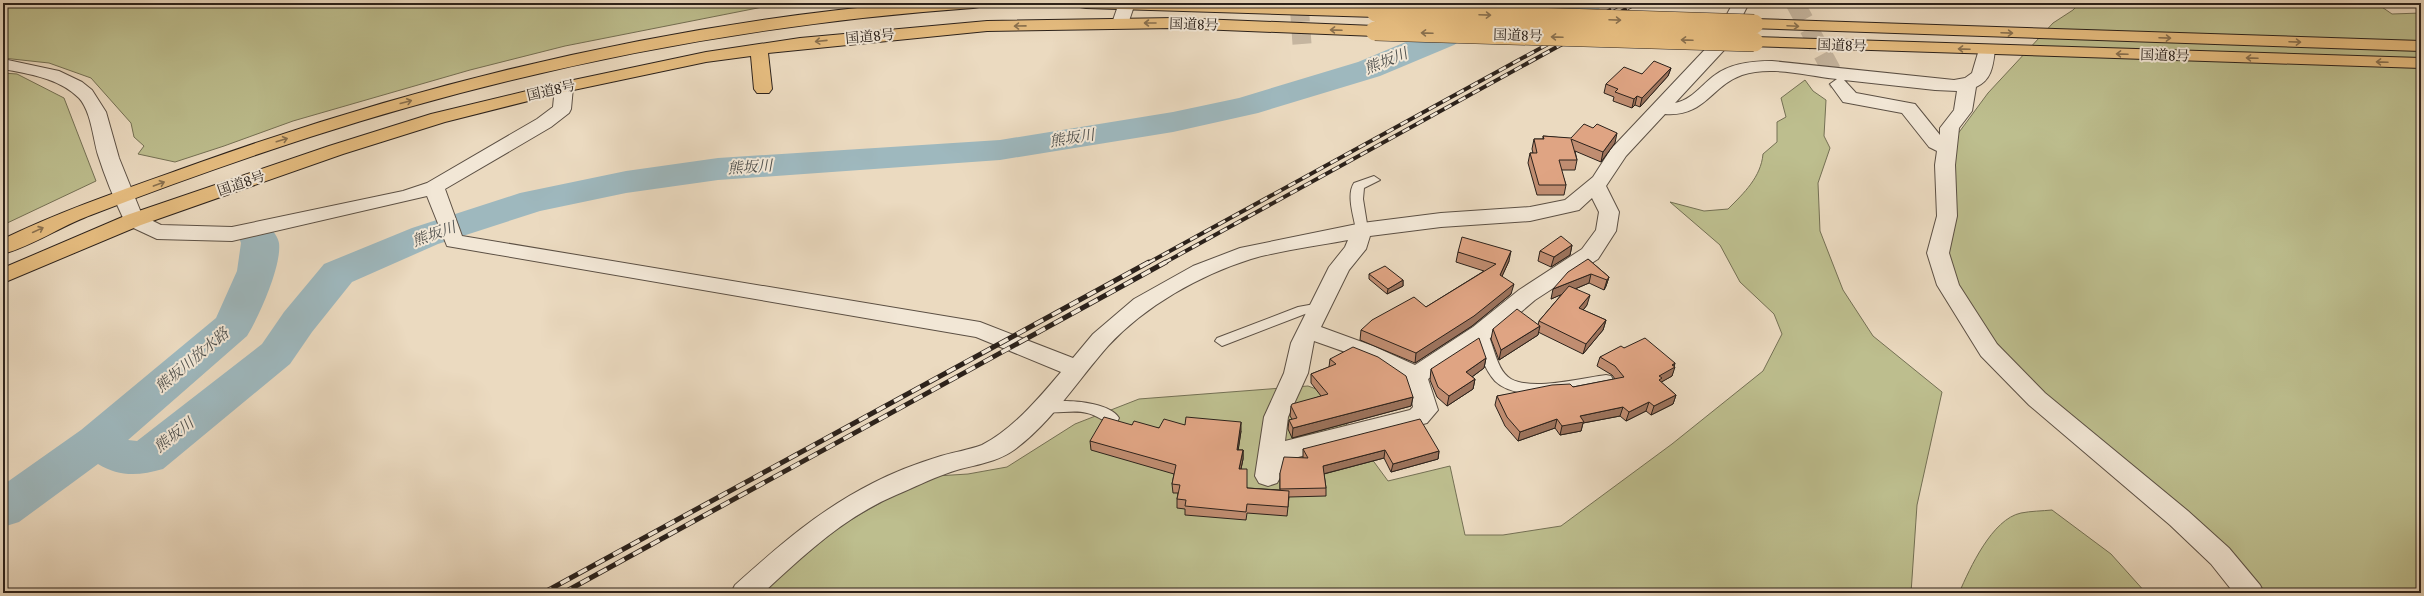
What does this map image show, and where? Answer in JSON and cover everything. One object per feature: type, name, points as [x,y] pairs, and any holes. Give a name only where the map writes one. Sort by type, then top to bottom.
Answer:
[{"type":"highway","name":"国道8号","points":[[3,247],[66,217],[251,150],[371,112],[463,86],[606,52],[814,17],[973,3]]},
{"type":"highway","name":"国道8号","points":[[1086,3],[2421,46]]},
{"type":"highway","name":"国道8号","points":[[3,276],[134,220],[336,150],[438,118],[564,87],[759,48],[876,35],[987,26],[1175,23],[1375,31],[2421,63]]},
{"type":"highway","points":[[759,48],[763,89]]},
{"type":"street","points":[[745,593],[804,539],[843,511],[884,489],[942,465],[988,453],[1005,443],[1046,407],[1101,340],[1142,304],[1201,271],[1247,253],[1362,230],[1441,220],[1530,214],[1572,205],[1595,184],[1618,153],[1720,44],[1741,3]]},
{"type":"street","points":[[1121,23],[1126,4]]},
{"type":"street","points":[[1660,108],[1675,111],[1687,107],[1731,73],[1748,67],[1772,66],[1802,68],[1935,85],[1959,85],[1967,83],[1982,73],[1986,50]]},
{"type":"street","points":[[3,64],[39,70],[63,79],[82,92],[93,103],[98,114],[101,134],[123,197],[134,220],[157,232],[232,234],[371,205],[434,188],[544,123],[562,109],[564,87]]},
{"type":"street","points":[[1967,83],[1963,111],[1950,128],[1945,165],[1947,216],[1938,253],[1948,285],[1989,350],[2037,399],[2167,508],[2220,556],[2250,593]]},
{"type":"street","points":[[1839,84],[1850,98],[1908,108],[1936,142],[1947,148]]},
{"type":"street","points":[[1414,377],[1481,333],[1527,295],[1590,254],[1600,242],[1606,231],[1609,212],[1595,184]]},
{"type":"street","points":[[434,188],[454,241],[980,330],[1078,369]]},
{"type":"street","points":[[1309,331],[1348,344],[1414,377],[1421,391],[1426,410],[1418,417],[1269,465],[1276,417],[1296,373],[1302,342],[1309,331],[1340,267],[1355,249],[1362,230]]},
{"type":"lane","points":[[1362,230],[1357,199],[1358,186],[1374,180]]},
{"type":"lane","points":[[1222,341],[1303,310],[1320,307]]},
{"type":"lane","points":[[1481,333],[1492,367],[1505,382],[1524,388],[1606,380]]},
{"type":"lane","points":[[1046,407],[1073,406],[1096,408],[1112,418]]},
{"type":"green space","points":[[3,3],[783,3],[565,46],[470,70],[293,121],[175,162],[138,154],[144,146],[134,137],[131,123],[91,78],[49,63],[3,58]]},
{"type":"green space","points":[[2080,3],[2376,3],[2392,14],[2421,13],[2421,593],[2261,593],[2135,470],[2102,440],[2066,414],[2002,350],[1974,313],[1956,283],[1947,258],[1952,161],[1957,135],[1988,93],[2053,23],[2073,10]]},
{"type":"green space","points":[[3,73],[17,74],[64,98],[96,181],[3,225]]},
{"type":"green space","points":[[1805,80],[1813,91],[1826,100],[1824,136],[1830,148],[1818,183],[1820,231],[1843,290],[1873,336],[1942,392],[1917,505],[1911,593],[759,593],[842,525],[892,496],[936,476],[968,474],[1007,467],[1075,424],[1139,399],[1308,386],[1319,390],[1333,406],[1388,481],[1450,466],[1465,535],[1503,535],[1561,526],[1672,444],[1763,371],[1782,334],[1774,314],[1740,282],[1720,245],[1670,202],[1704,211],[1728,209],[1751,184],[1759,170],[1763,154],[1777,142],[1777,122],[1786,117],[1781,98]]},
{"type":"green space","points":[[2052,510],[2111,554],[2146,593],[1959,593],[1983,546],[2001,525],[2010,517],[2021,513]]},
{"type":"building","points":[[1654,61],[1671,68],[1642,98],[1637,96],[1634,99],[1615,92],[1618,89],[1606,84],[1624,67],[1642,74]]},
{"type":"building","points":[[1584,124],[1593,128],[1597,124],[1617,133],[1603,152],[1571,139],[1577,160],[1559,160],[1566,185],[1539,185],[1530,153],[1537,153],[1534,139],[1544,139],[1543,136],[1571,138]]},
{"type":"building","points":[[1561,236],[1572,245],[1554,257],[1540,251]]},
{"type":"building","points":[[1462,237],[1511,251],[1500,275],[1514,284],[1474,316],[1416,353],[1361,330],[1372,320],[1414,297],[1426,307],[1496,264],[1458,252]]},
{"type":"building","points":[[1588,259],[1609,277],[1607,280],[1591,274],[1553,289],[1568,272]]},
{"type":"building","points":[[1385,266],[1403,280],[1388,289],[1369,274]]},
{"type":"building","points":[[1569,286],[1590,295],[1579,308],[1606,320],[1586,344],[1539,321]]},
{"type":"building","points":[[1517,309],[1540,326],[1501,350],[1493,329]]},
{"type":"building","points":[[1479,338],[1486,358],[1466,372],[1475,379],[1449,396],[1438,387],[1431,369]]},
{"type":"building","points":[[1645,338],[1675,363],[1672,365],[1675,367],[1659,376],[1662,378],[1659,380],[1676,395],[1654,406],[1649,402],[1629,412],[1623,407],[1580,416],[1584,422],[1562,426],[1557,419],[1520,432],[1507,417],[1497,396],[1552,385],[1570,384],[1573,387],[1624,377],[1615,366],[1600,357],[1621,346],[1624,348]]},
{"type":"building","points":[[1353,347],[1378,357],[1406,376],[1413,397],[1293,428],[1289,420],[1297,418],[1291,406],[1292,404],[1328,394],[1311,374],[1336,364],[1330,359]]},
{"type":"building","points":[[1104,417],[1132,425],[1134,421],[1159,428],[1164,419],[1185,425],[1186,417],[1241,422],[1237,450],[1243,450],[1239,469],[1247,469],[1247,488],[1289,491],[1288,507],[1247,504],[1246,512],[1185,506],[1186,500],[1177,499],[1180,485],[1172,484],[1176,465],[1090,441]]},
{"type":"building","points":[[1420,419],[1439,451],[1393,464],[1385,450],[1323,466],[1326,488],[1280,489],[1280,473],[1284,457],[1308,458],[1303,449]]},
{"type":"waterway","name":"熊坂川","points":[[96,442],[123,458],[147,457],[276,354],[298,322],[338,273],[425,236],[533,201],[626,182],[718,169],[1000,150],[1173,122],[1246,106],[1369,69],[1443,38],[1497,3],[1588,3]]},
{"type":"waterway","name":"熊坂川放水路","points":[[96,442],[233,326],[256,271],[260,243],[257,235]]},
{"type":"waterway","name":"熊坂川","points":[[3,509],[96,442]]},
{"type":"tunnel","points":[[1299,3],[1302,44]]},
{"type":"tunnel","points":[[1795,3],[1839,84]]},
{"type":"railway","points":[[1148,263],[1623,3]]},
{"type":"railway","points":[[1164,263],[1637,3]]},
{"type":"railway","points":[[543,593],[1149,262]]},
{"type":"railway","points":[[563,593],[1166,262]]}]
